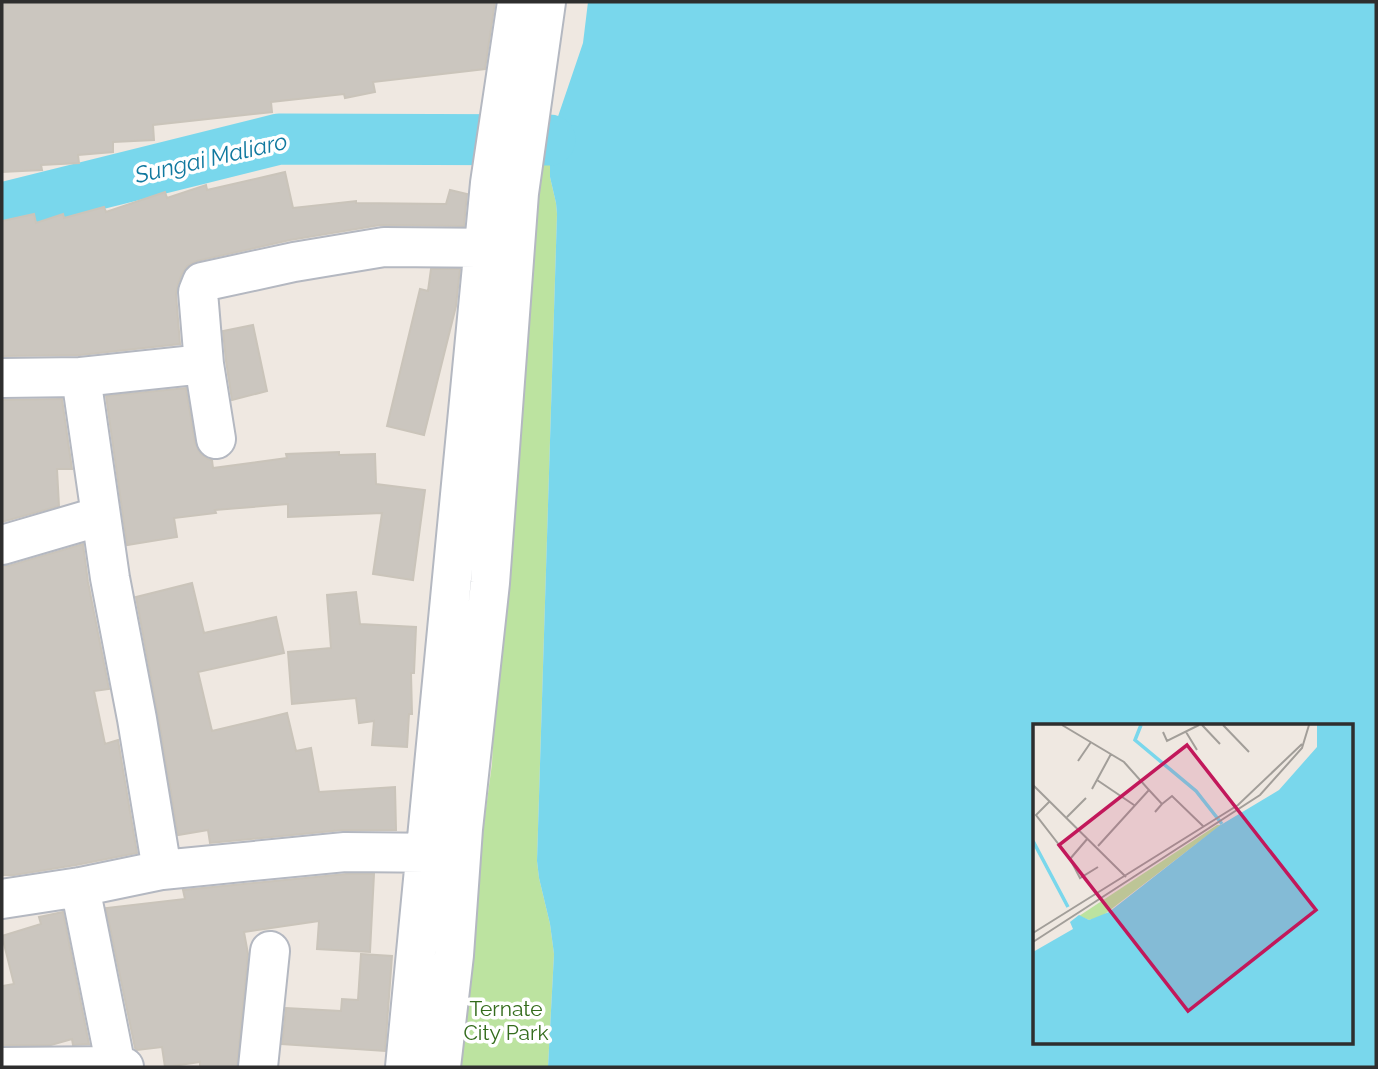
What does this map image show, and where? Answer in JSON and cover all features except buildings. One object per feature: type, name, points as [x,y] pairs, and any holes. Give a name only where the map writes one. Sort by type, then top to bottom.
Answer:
[{"type":"street","points":[[517,2],[522,70]]},
{"type":"street","points":[[405,1067],[443,853],[505,188],[522,70],[546,2]]},
{"type":"street","points":[[216,439],[204,364],[198,292],[202,282],[294,262],[384,247],[499,248]]},
{"type":"street","points":[[2,378],[80,377],[204,364]]},
{"type":"street","points":[[80,377],[110,578],[162,870]]},
{"type":"street","points":[[2,545],[101,516]]},
{"type":"street","points":[[2,899],[80,887],[162,870],[345,852],[443,853]]},
{"type":"street","points":[[441,1067],[454,955],[443,853]]},
{"type":"street","points":[[2,1066],[120,1066],[80,887]]},
{"type":"street","points":[[258,1067],[270,951]]},
{"type":"green space","name":"Ternate City Park","points":[[550,148],[550,177],[557,214],[537,861],[554,954],[548,1067],[456,1067],[468,942],[492,764],[499,613],[513,426],[542,156]]},
{"type":"water","points":[[588,2],[1376,2],[1376,1067],[548,1067],[554,954],[537,861],[557,214],[550,177],[550,140],[583,43]]},
{"type":"waterway","name":"Sungai Maliaro","points":[[2,208],[279,139],[550,140]]}]
